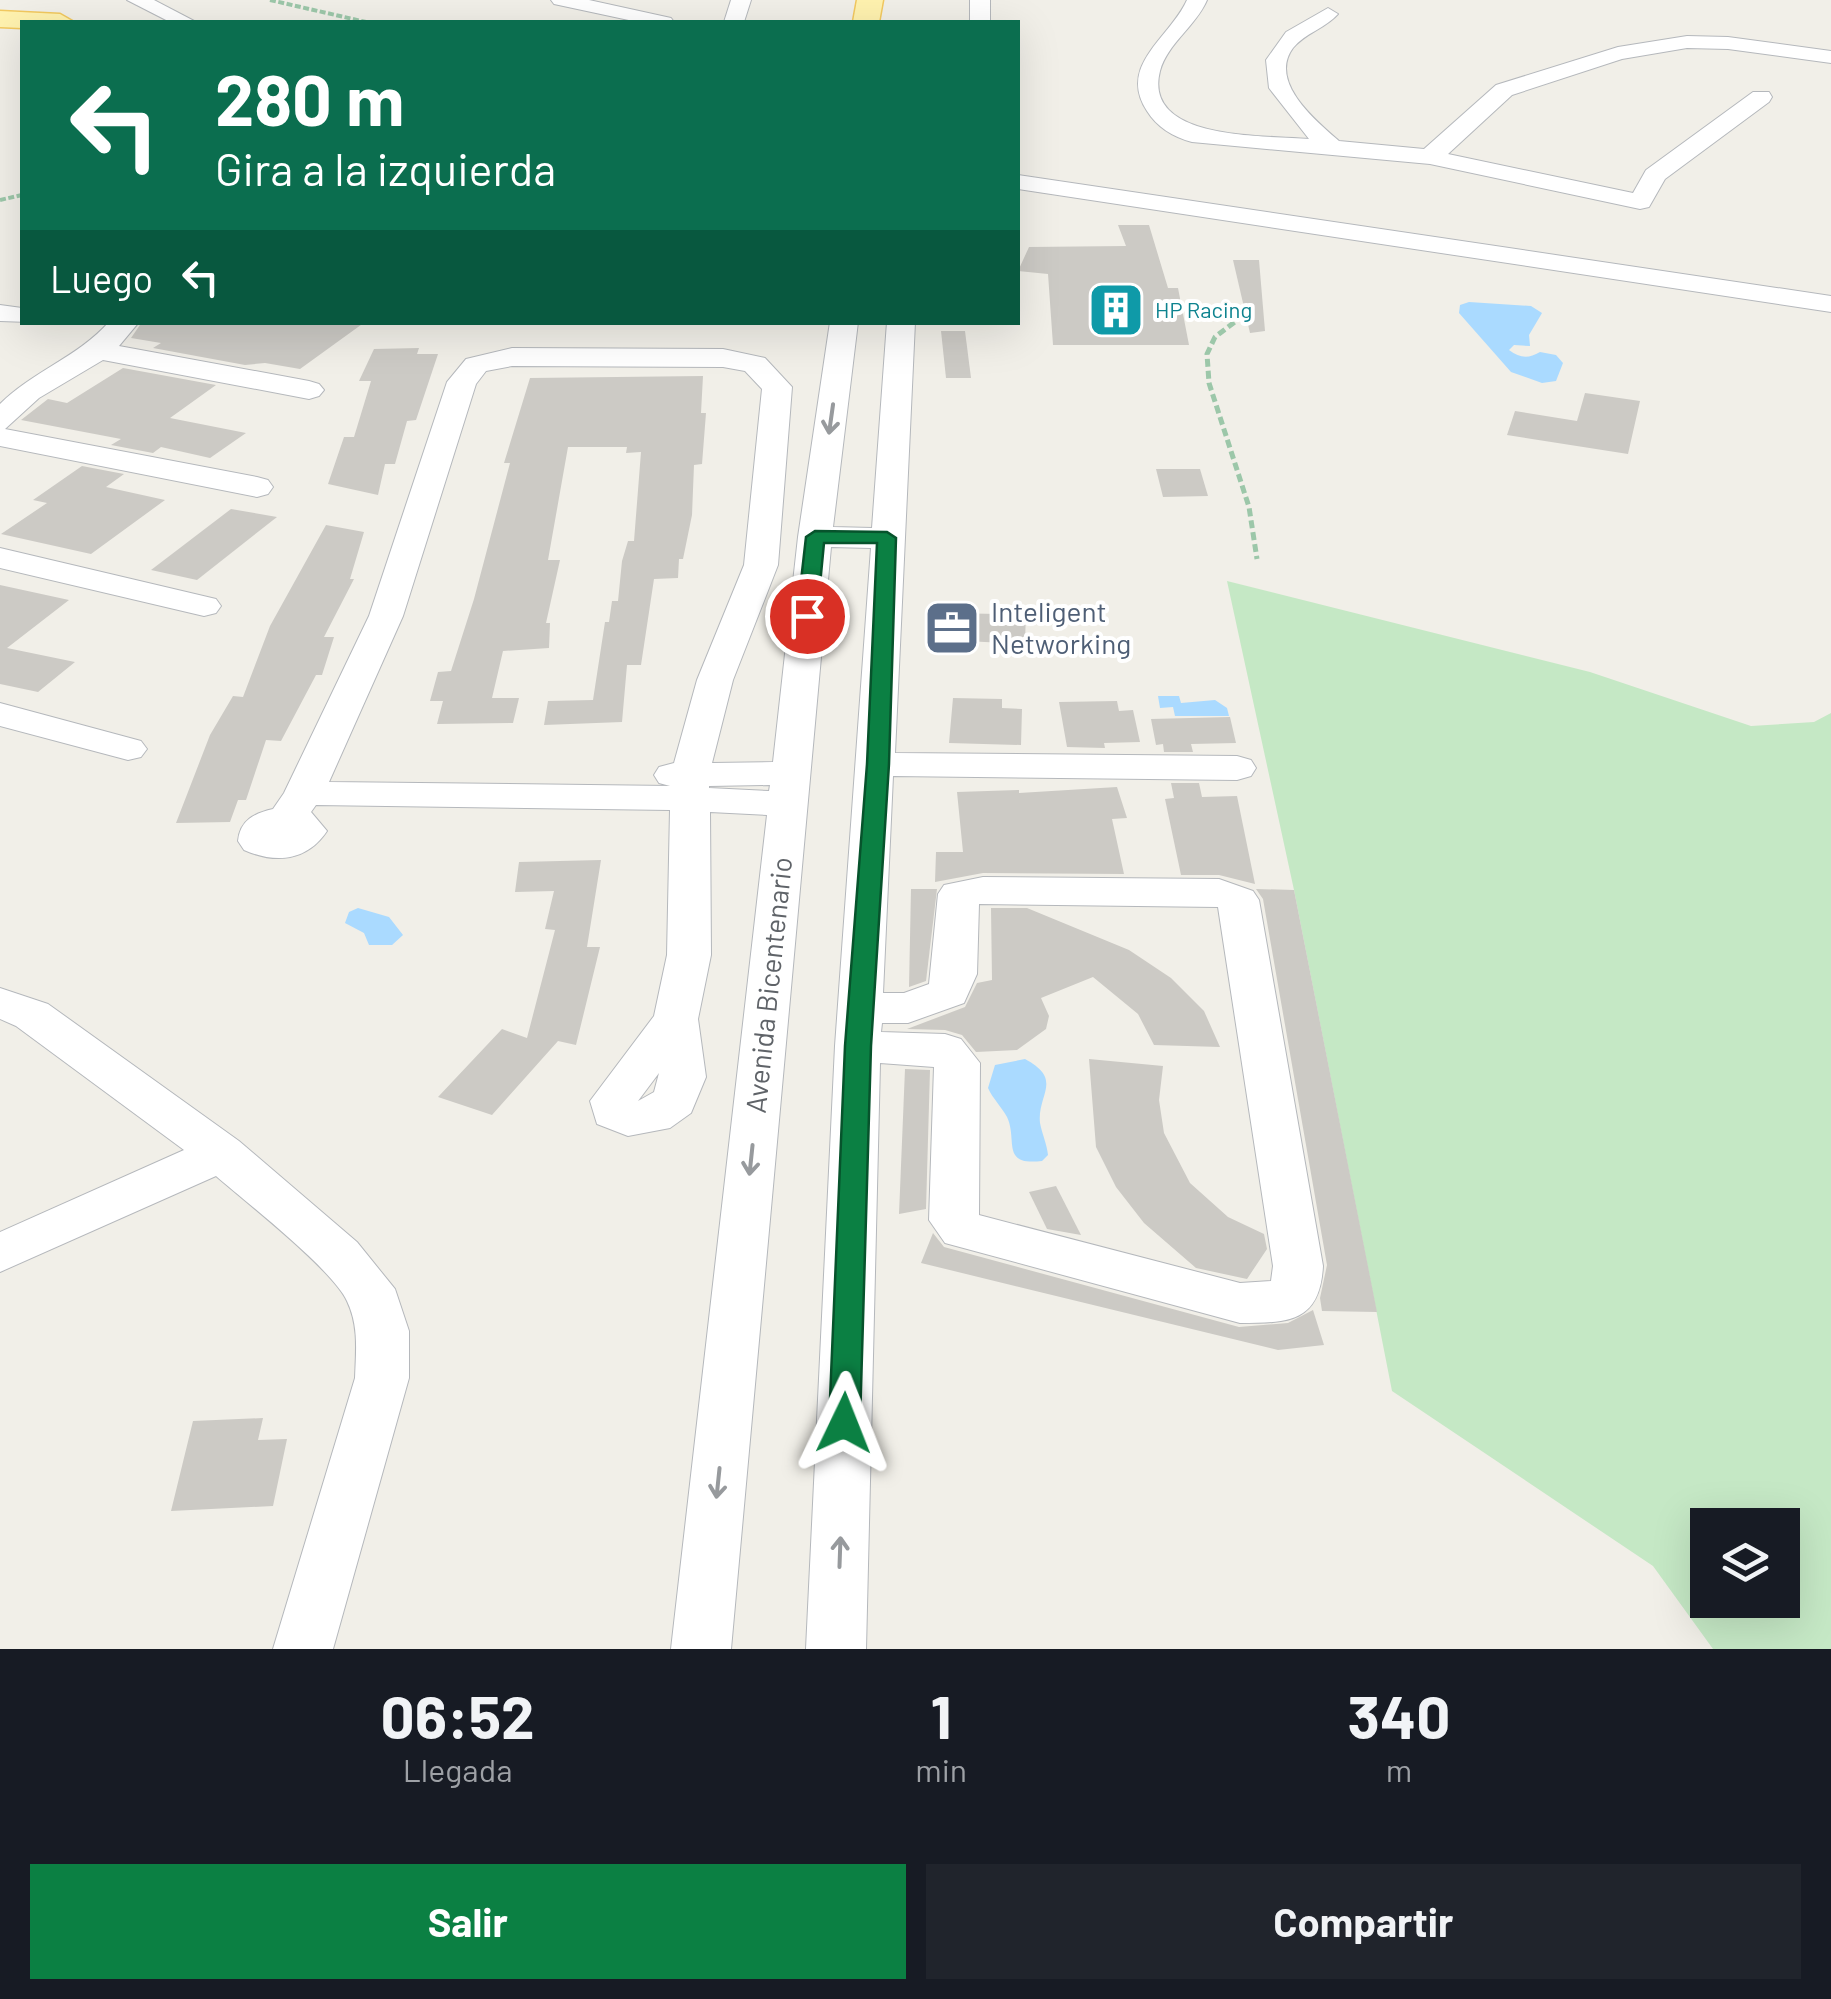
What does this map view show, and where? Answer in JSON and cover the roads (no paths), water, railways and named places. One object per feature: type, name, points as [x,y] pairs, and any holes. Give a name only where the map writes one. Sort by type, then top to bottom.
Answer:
[{"type":"street","points":[[137,0],[183,20]]},
{"type":"street","points":[[1197,0],[1153,61],[1146,78],[1153,103],[1172,126],[1192,135],[1430,156],[1640,202],[1656,175],[1761,97]]},
{"type":"street","points":[[574,1],[622,6],[659,20]]},
{"type":"street","points":[[134,20],[166,10]]},
{"type":"street","points":[[1328,14],[1284,44],[1276,60],[1282,92],[1305,128],[1333,150]]},
{"type":"street","points":[[1430,156],[1504,90],[1618,52],[1687,42],[1728,42],[1831,58]]},
{"type":"street","points":[[1265,143],[1305,128]]},
{"type":"street","points":[[1020,182],[1831,304]]},
{"type":"street","points":[[0,421],[29,392],[99,351],[117,325]]},
{"type":"street","name":"Avenida Bicentenario","points":[[701,1649],[815,537],[872,328]]},
{"type":"street","name":"Avenida Bicentenario","points":[[836,1649],[860,1027],[878,764],[887,538],[872,328]]},
{"type":"street","points":[[99,351],[309,390]]},
{"type":"street","points":[[676,1019],[688,955],[689,787],[715,680],[761,565],[776,388],[755,364],[723,358],[512,357],[476,365],[462,382],[386,616],[302,795],[689,787],[788,788]]},
{"type":"street","points":[[0,436],[258,487]]},
{"type":"street","points":[[815,537],[887,538]]},
{"type":"street","points":[[0,558],[204,606]]},
{"type":"street","points":[[0,714],[128,749]]},
{"type":"street","points":[[878,764],[1237,768]]},
{"type":"street","points":[[983,890],[1219,892],[1238,900],[1298,1266],[1296,1292],[1274,1303],[1240,1304],[963,1230],[954,1220],[957,1063],[946,1050],[860,1027],[948,993],[955,974],[959,894],[983,890]]},
{"type":"street","points":[[0,1003],[32,1015],[222,1153],[340,1256],[369,1289],[383,1330],[382,1378],[304,1649]]},
{"type":"street","points":[[0,1253],[222,1153]]},
{"type":"water","points":[[1469,302],[1531,306],[1542,313],[1529,335],[1530,346],[1514,345],[1509,350],[1524,357],[1540,352],[1556,355],[1563,363],[1556,381],[1542,383],[1511,372],[1459,313],[1460,305]]},
{"type":"water","points":[[1158,696],[1179,696],[1181,703],[1215,700],[1227,708],[1229,716],[1175,716],[1173,707],[1160,708]]},
{"type":"water","points":[[358,908],[389,917],[403,935],[392,945],[369,945],[364,933],[345,923],[349,912]]},
{"type":"water","points":[[1025,1059],[1037,1067],[1046,1081],[1040,1123],[1048,1155],[1042,1161],[1015,1155],[1007,1117],[988,1088],[995,1065]]},
{"type":"place","name":"HP Racing","points":[[1116,310]]},
{"type":"place","name":"Inteligent Networking","points":[[952,628]]}]
